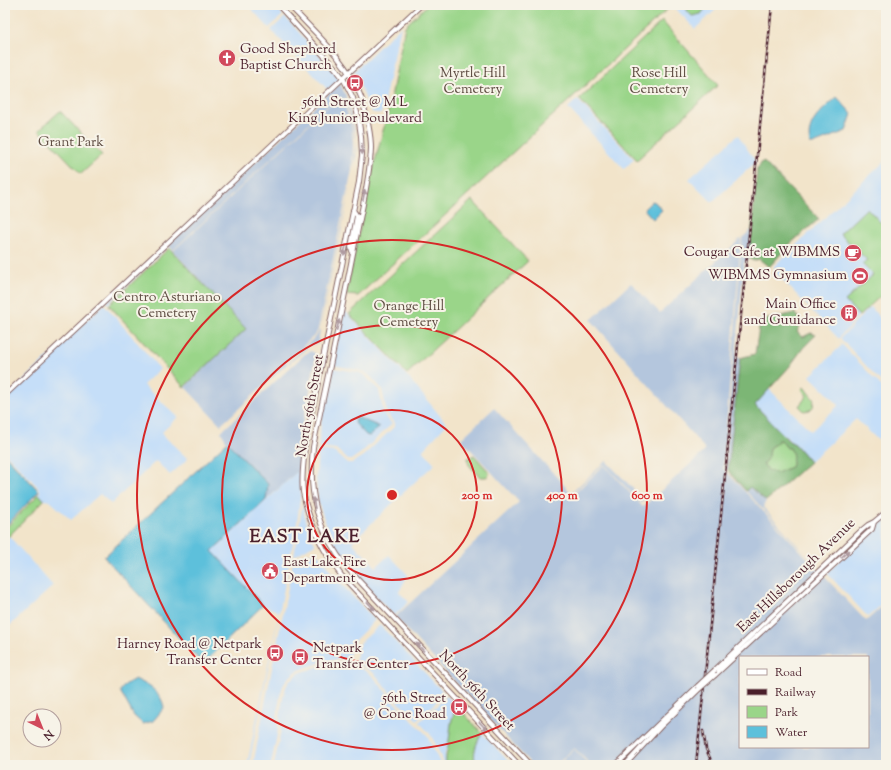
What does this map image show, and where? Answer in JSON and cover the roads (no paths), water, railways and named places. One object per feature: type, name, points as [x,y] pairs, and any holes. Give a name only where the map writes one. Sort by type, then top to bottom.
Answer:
[{"type":"main road","name":"North 56th Street","points":[[278,5],[343,78],[353,98],[361,136],[362,155],[359,182],[305,446],[303,491],[310,516],[320,543],[331,562],[341,575],[519,765]]},
{"type":"main road","name":"North 56th Street","points":[[289,5],[336,56],[348,73],[360,97],[367,118],[371,147],[368,174],[353,253],[313,447],[311,463],[312,491],[316,509],[328,539],[339,558],[531,765]]},
{"type":"main road","points":[[5,395],[421,5]]},
{"type":"main road","points":[[353,210],[357,216],[351,247],[353,253]]},
{"type":"main road","name":"East Hillsborough Avenue","points":[[616,765],[715,672],[872,529],[874,522],[886,512]]},
{"type":"main road","name":"East Hillsborough Avenue","points":[[625,765],[698,688]]},
{"type":"water","points":[[837,97],[852,114],[846,131],[810,144],[810,129],[816,117]]},
{"type":"water","points":[[652,201],[655,202],[662,210],[653,219],[644,209]]},
{"type":"water","points":[[359,418],[380,427],[369,436],[366,435],[354,422],[355,419]]},
{"type":"water","points":[[227,442],[268,484],[266,500],[212,551],[263,605],[203,664],[104,557]]},
{"type":"water","points":[[5,455],[39,491],[5,527]]},
{"type":"water","points":[[135,679],[154,690],[163,702],[164,708],[153,721],[143,724],[134,716],[120,691],[126,684]]},
{"type":"railway","points":[[696,765],[772,5]]},
{"type":"railway","points":[[703,731],[706,749],[713,765]]},
{"type":"place","name":"Good Shepherd Baptist Church","points":[[227,58]]},
{"type":"place","name":"56th Street @ M L King Junior Boulevard","points":[[355,83]]},
{"type":"place","name":"Cougar Cafe at WIBMMS","points":[[853,253]]},
{"type":"place","name":"WIBMMS Gymnasium","points":[[860,276]]},
{"type":"place","name":"Main Office and Guuidance","points":[[849,313]]},
{"type":"place","name":"East Lake Fire Department","points":[[270,571]]},
{"type":"place","name":"Harney Road @ Netpark Transfer Center","points":[[275,653]]},
{"type":"place","name":"Netpark Transfer Center","points":[[300,657]]},
{"type":"place","name":"56th Street @ Cone Road","points":[[459,707]]},
{"type":"district","name":"EAST LAKE","points":[[305,538]]},
{"type":"park label","name":"Myrtle Hill Cemetery","points":[[473,82]]},
{"type":"park label","name":"Rose Hill Cemetery","points":[[659,82]]},
{"type":"park label","name":"Grant Park","points":[[71,143]]},
{"type":"park label","name":"Centro Asturiano Cemetery","points":[[167,306]]},
{"type":"park label","name":"Orange Hill Cemetery","points":[[409,316]]}]
